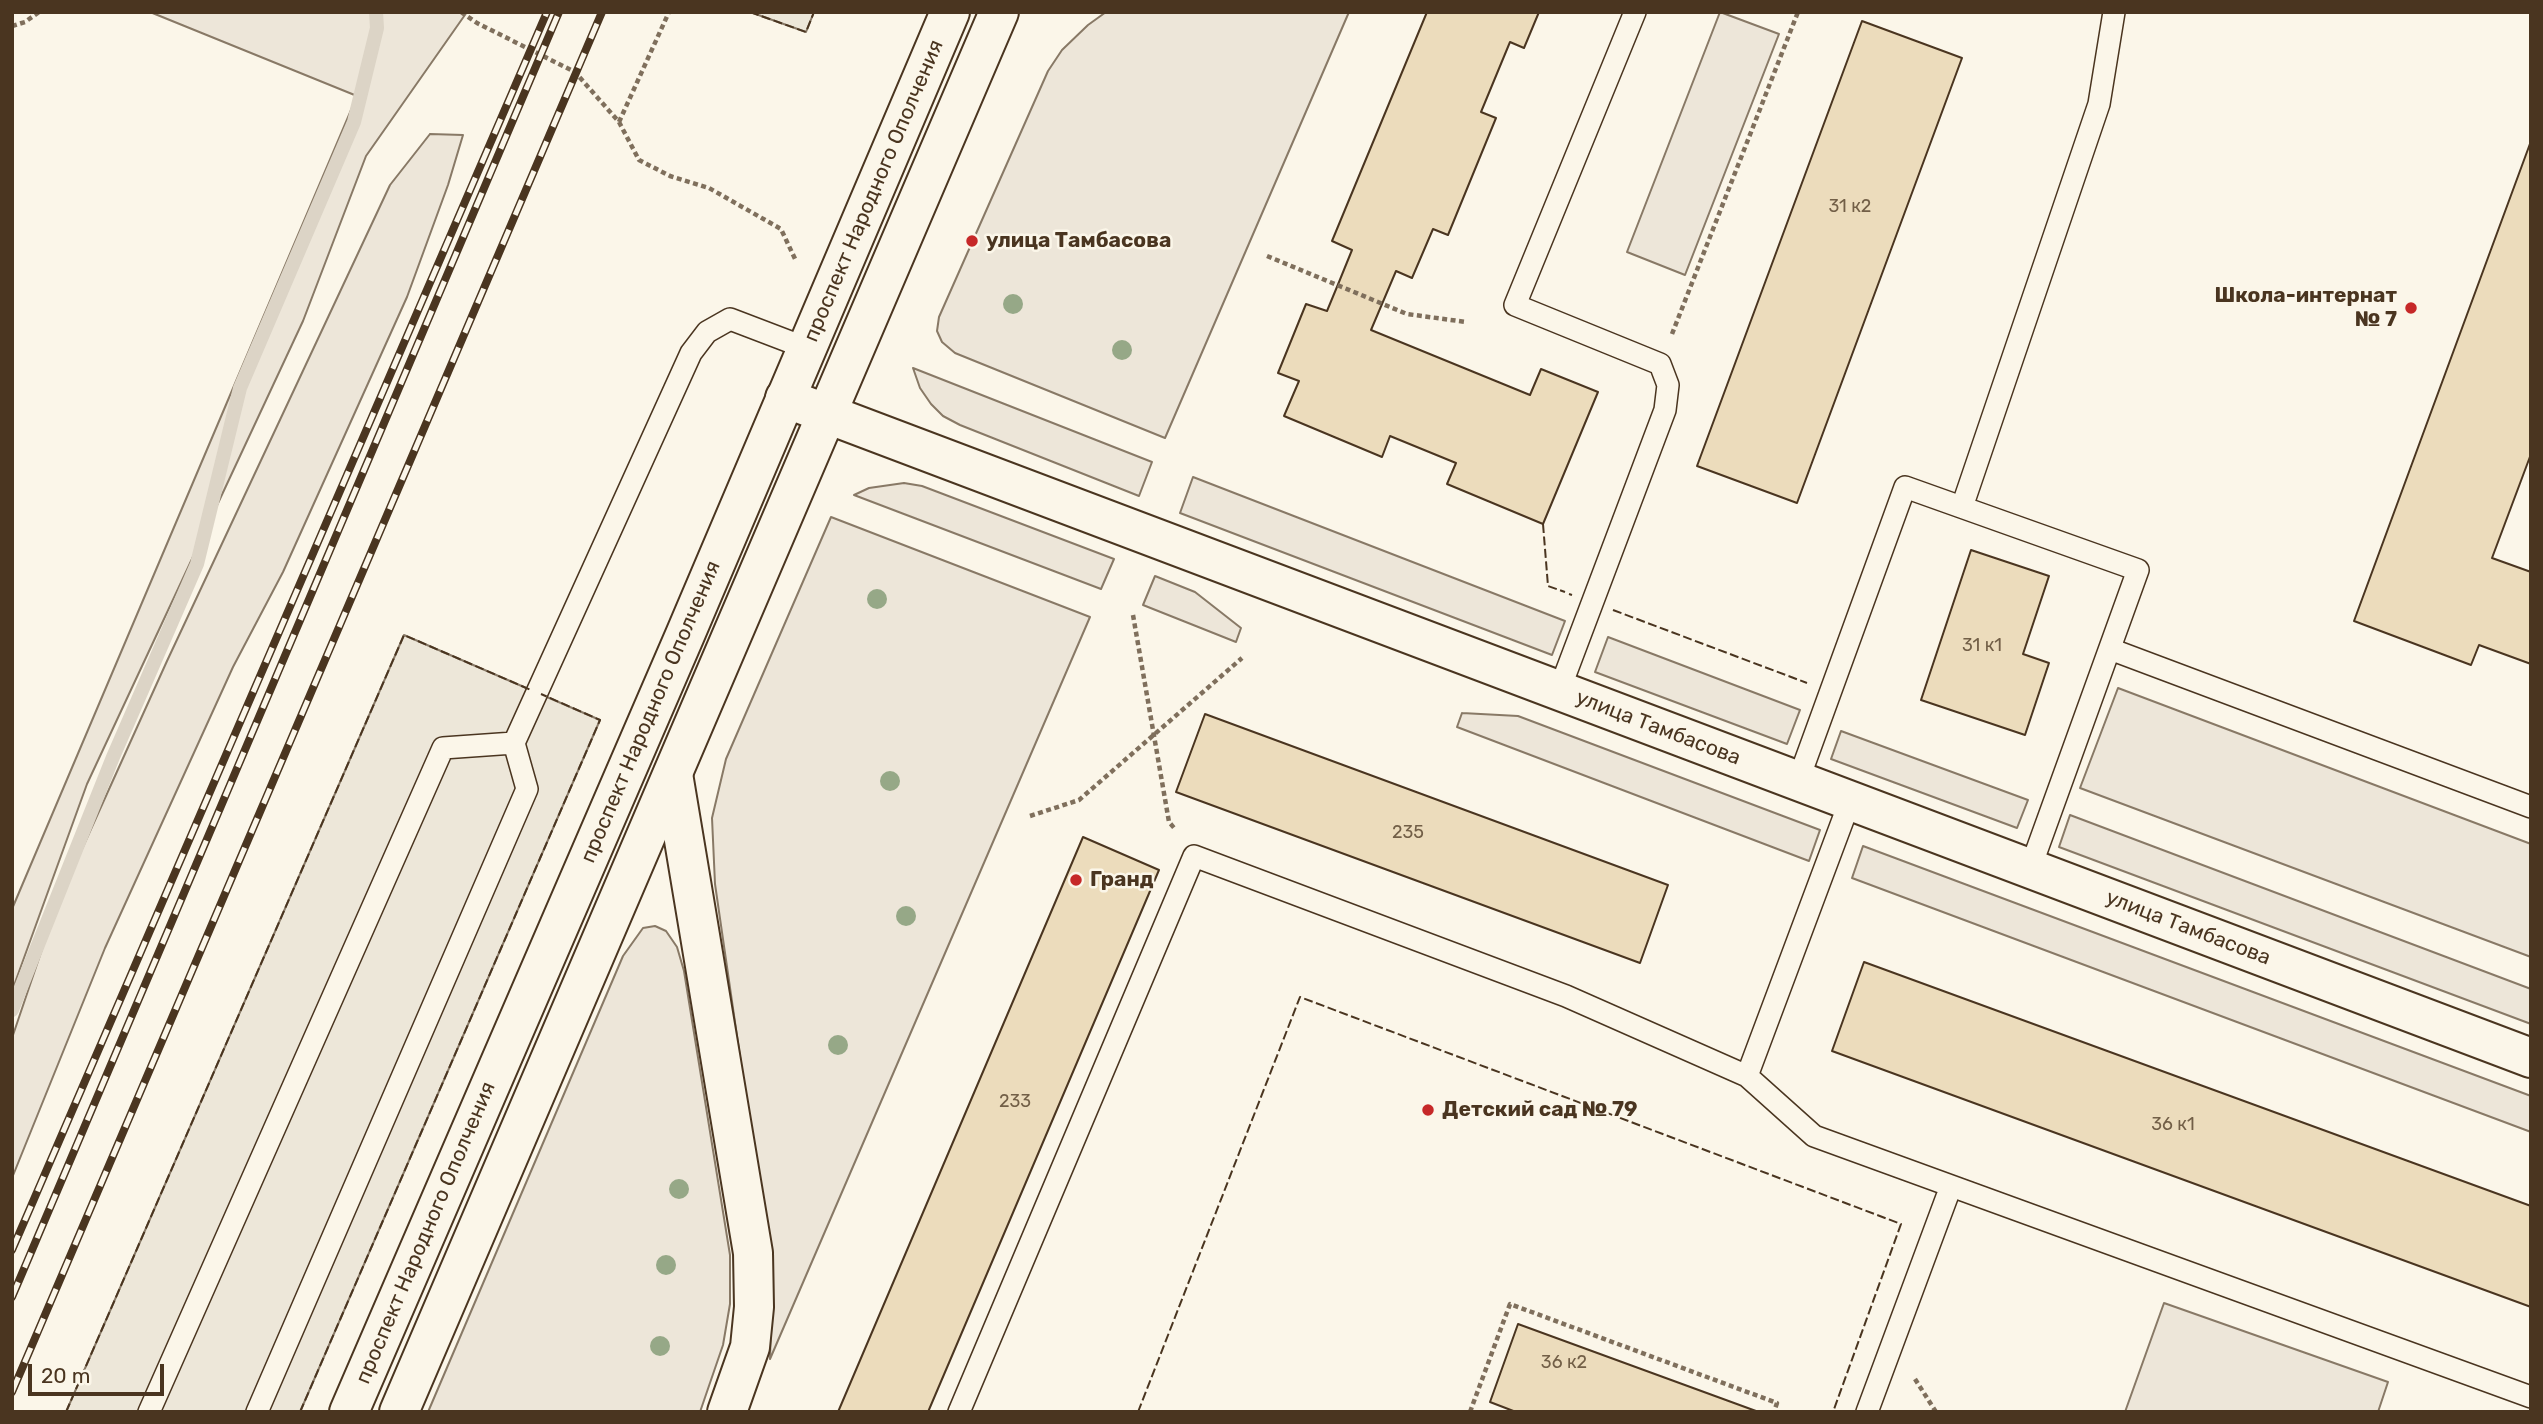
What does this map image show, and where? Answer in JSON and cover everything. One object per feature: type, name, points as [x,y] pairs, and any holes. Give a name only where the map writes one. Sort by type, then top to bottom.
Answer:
[{"type":"street","name":"проспект Народного Ополчения","points":[[349,1412],[685,635],[950,12]]},
{"type":"street","name":"проспект Народного Ополчения","points":[[399,1412],[999,12]]},
{"type":"street","name":"улица Тамбасова","points":[[785,398],[2531,1058]]},
{"type":"street","points":[[673,774],[753,1254],[754,1307],[750,1347],[727,1412]]},
{"type":"lane","points":[[1559,691],[1665,410],[1668,385],[1660,364],[1515,305],[1634,12]]},
{"type":"lane","points":[[1962,507],[2099,104],[2114,12]]},
{"type":"lane","points":[[257,1412],[527,789],[514,743],[691,353],[707,332],[730,319],[806,348]]},
{"type":"lane","points":[[1798,781],[1905,487],[2137,570],[2030,869]]},
{"type":"lane","points":[[2110,649],[2531,807]]},
{"type":"lane","points":[[149,1412],[443,748],[514,743]]},
{"type":"lane","points":[[1747,1076],[1850,801]]},
{"type":"lane","points":[[959,1412],[1194,856],[1566,996],[1747,1076],[1814,1136],[2531,1397]]},
{"type":"lane","points":[[1867,1412],[1951,1186]]},
{"type":"path","points":[[12,26],[25,22],[39,12]]},
{"type":"path","points":[[461,12],[477,23],[576,72],[619,122],[639,160],[670,176],[709,188],[781,229],[801,271]]},
{"type":"path","points":[[619,122],[669,12]]},
{"type":"path","points":[[1660,364],[1798,12]]},
{"type":"path","points":[[1268,256],[1407,314],[1466,321]]},
{"type":"path","points":[[1133,615],[1170,822],[1194,856]]},
{"type":"path","points":[[1030,816],[1079,800],[1242,659]]},
{"type":"path","points":[[1470,1412],[1510,1304],[1777,1403],[1774,1412]]},
{"type":"shaded area","points":[[150,12],[467,12],[366,156],[303,321],[87,784],[12,991],[12,909],[357,96]]},
{"type":"shaded area","points":[[750,12],[814,12],[806,32]]},
{"type":"shaded area","points":[[1106,12],[1349,12],[1165,438],[955,353],[942,342],[937,331],[939,317],[1048,71],[1062,50]]},
{"type":"shaded area","points":[[1720,12],[1779,34],[1685,275],[1627,252]]},
{"type":"shaded area","points":[[430,134],[463,135],[448,185],[407,297],[283,572],[233,667],[105,948],[12,1178],[12,1038],[58,902],[167,661],[390,185]]},
{"type":"shaded area","points":[[913,368],[1152,462],[1139,496],[943,416],[920,388]]},
{"type":"shaded area","points":[[1193,477],[1565,621],[1552,655],[1180,513]]},
{"type":"shaded area","points":[[904,483],[922,486],[1114,559],[1101,589],[854,495],[869,488]]},
{"type":"shaded area","points":[[831,517],[1090,617],[770,1359],[772,1278],[715,884],[712,818],[726,759]]},
{"type":"shaded area","points":[[1155,576],[1195,592],[1241,628],[1236,642],[1143,605]]},
{"type":"shaded area","points":[[404,635],[600,720],[300,1412],[66,1412]]},
{"type":"shaded area","points":[[1608,637],[1800,710],[1787,744],[1595,672]]},
{"type":"shaded area","points":[[2118,688],[2531,844],[2531,957],[2080,788]]},
{"type":"shaded area","points":[[1462,713],[1518,716],[1820,830],[1809,861],[1457,727]]},
{"type":"shaded area","points":[[1841,731],[2028,800],[2017,828],[1831,759]]},
{"type":"shaded area","points":[[2070,815],[2531,989],[2531,1024],[2059,847]]},
{"type":"shaded area","points":[[1863,846],[2531,1096],[2531,1132],[1852,878]]},
{"type":"shaded area","points":[[655,926],[666,931],[677,947],[684,971],[730,1255],[730,1304],[723,1345],[700,1412],[428,1412],[623,956],[643,928]]},
{"type":"shaded area","points":[[2164,1303],[2388,1382],[2378,1412],[2125,1412]]},
{"type":"building","points":[[1427,12],[1539,12],[1524,48],[1510,42],[1481,112],[1496,118],[1448,235],[1433,229],[1412,278],[1396,271],[1371,330],[1530,395],[1541,369],[1598,392],[1543,524],[1447,484],[1456,463],[1390,436],[1382,457],[1284,416],[1299,381],[1278,373],[1306,304],[1327,311],[1339,282],[1352,250],[1332,241]]},
{"type":"building","points":[[1862,21],[1962,58],[1797,503],[1697,466]]},
{"type":"building","points":[[2531,141],[2531,454],[2492,558],[2531,572],[2531,664],[2479,645],[2471,665],[2354,621]]},
{"type":"building","points":[[1971,550],[2049,576],[2023,654],[2049,663],[2025,735],[1921,700]]},
{"type":"building","points":[[1205,714],[1668,885],[1640,963],[1176,792]]},
{"type":"building","points":[[1083,837],[1159,870],[928,1412],[838,1412]]},
{"type":"building","points":[[1864,962],[2531,1206],[2531,1307],[1832,1051]]},
{"type":"building","points":[[1518,1324],[1756,1412],[1516,1412],[1490,1402]]},
{"type":"waterway","points":[[12,1010],[113,757],[197,564],[240,388],[354,122],[377,28],[376,12]]},
{"type":"railway","points":[[12,1250],[547,12]]},
{"type":"railway","points":[[12,1297],[559,12]]},
{"type":"railway","points":[[12,1392],[602,12]]},
{"type":"fence","points":[[750,12],[806,32],[814,12]]},
{"type":"fence","points":[[1543,524],[1548,586],[1565,592]]},
{"type":"fence","points":[[1613,610],[1807,683]]},
{"type":"fence","points":[[66,1412],[404,635],[531,690]]},
{"type":"fence","points":[[300,1412],[600,720],[541,694]]},
{"type":"fence","points":[[1138,1412],[1300,997],[1901,1224],[1833,1412]]},
{"type":"place","name":"улица Тамбасова","points":[[972,241]]},
{"type":"place","name":"Школа-интернат № 7","points":[[2411,308]]},
{"type":"place","name":"Гранд","points":[[1076,880]]},
{"type":"place","name":"Детский сад № 79","points":[[1428,1110]]}]
